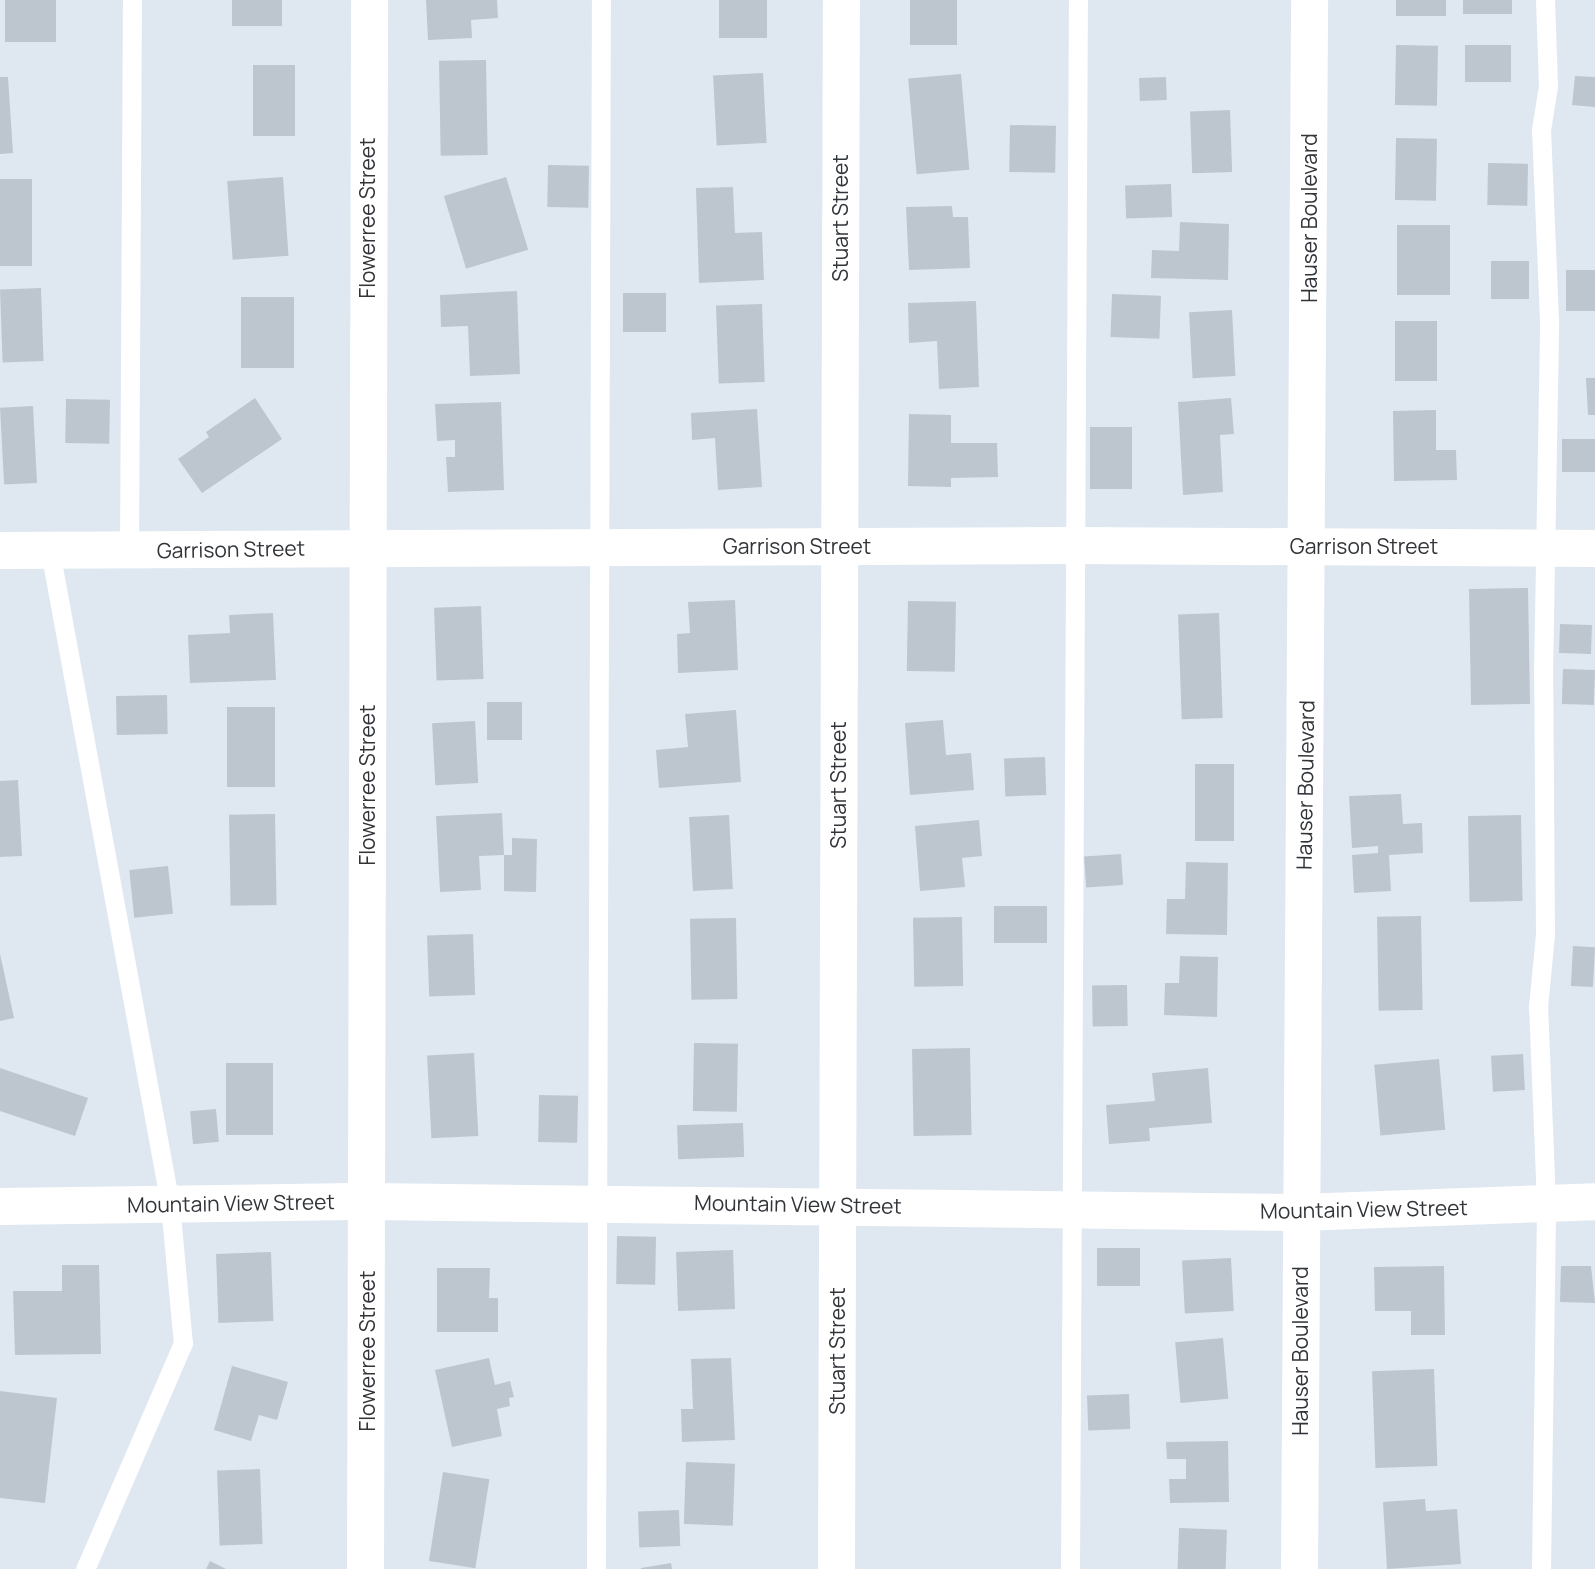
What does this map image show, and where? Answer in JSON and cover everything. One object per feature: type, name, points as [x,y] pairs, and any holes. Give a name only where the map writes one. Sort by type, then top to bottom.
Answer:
[{"type":"street","name":"Flowerree Street","points":[[365,1569],[369,0]]},
{"type":"street","name":"Stuart Street","points":[[836,1569],[841,0]]},
{"type":"street","name":"Hauser Boulevard","points":[[1299,1569],[1300,1212],[1308,545],[1309,0]]},
{"type":"street","name":"Garrison Street","points":[[0,550],[366,546],[600,548],[1075,545],[1595,548]]},
{"type":"street","name":"Mountain View Street","points":[[0,1206],[368,1201],[837,1204],[1300,1212],[1595,1201]]},
{"type":"street","points":[[346,1569],[366,1525]]},
{"type":"lane","points":[[129,550],[132,0]]},
{"type":"lane","points":[[596,1569],[601,0]]},
{"type":"lane","points":[[1070,1569],[1078,0]]},
{"type":"lane","points":[[1541,1569],[1546,1203],[1538,1007],[1545,934],[1543,675],[1549,320],[1541,130],[1548,86],[1545,0]]},
{"type":"lane","points":[[50,551],[170,1204],[183,1343],[85,1569]]},
{"type":"building","points":[[5,0],[56,0],[56,42],[5,42]]},
{"type":"building","points":[[232,0],[282,0],[282,26],[232,26]]},
{"type":"building","points":[[426,0],[497,0],[498,18],[471,20],[472,38],[428,40]]},
{"type":"building","points":[[719,0],[767,0],[767,38],[719,38]]},
{"type":"building","points":[[910,0],[957,0],[957,45],[910,45]]},
{"type":"building","points":[[1396,0],[1446,0],[1446,16],[1396,16]]},
{"type":"building","points":[[1463,0],[1512,0],[1512,14],[1463,14]]},
{"type":"building","points":[[1396,45],[1438,46],[1437,106],[1395,105]]},
{"type":"building","points":[[1465,45],[1511,45],[1511,82],[1465,82]]},
{"type":"building","points":[[486,60],[488,155],[441,156],[439,61]]},
{"type":"building","points":[[253,65],[295,65],[295,136],[253,136]]},
{"type":"building","points":[[763,73],[767,143],[717,146],[713,76]]},
{"type":"building","points":[[961,74],[969,170],[917,174],[908,79]]},
{"type":"building","points":[[1575,76],[1595,77],[1595,107],[1572,105]]},
{"type":"building","points":[[0,77],[8,77],[13,153],[0,154]]},
{"type":"building","points":[[1166,77],[1167,100],[1140,101],[1139,78]]},
{"type":"building","points":[[1230,110],[1232,172],[1192,173],[1190,111]]},
{"type":"building","points":[[1010,125],[1056,126],[1055,173],[1009,172]]},
{"type":"building","points":[[1396,138],[1437,139],[1436,201],[1395,200]]},
{"type":"building","points":[[1488,163],[1528,164],[1527,206],[1487,205]]},
{"type":"building","points":[[548,165],[589,166],[588,208],[547,207]]},
{"type":"building","points":[[283,177],[289,256],[233,260],[227,181]]},
{"type":"building","points":[[506,177],[528,250],[466,269],[444,196]]},
{"type":"building","points":[[0,179],[32,179],[32,266],[0,266]]},
{"type":"building","points":[[1171,184],[1172,217],[1126,219],[1125,186]]},
{"type":"building","points":[[733,187],[735,233],[762,232],[764,280],[699,283],[696,188]]},
{"type":"building","points":[[952,206],[953,217],[968,217],[970,268],[909,270],[906,207]]},
{"type":"building","points":[[1180,222],[1229,224],[1228,280],[1151,278],[1152,250],[1179,251]]},
{"type":"building","points":[[1397,225],[1450,225],[1450,295],[1397,295]]},
{"type":"building","points":[[1491,261],[1529,261],[1529,299],[1491,299]]},
{"type":"building","points":[[1566,270],[1595,270],[1595,311],[1566,311]]},
{"type":"building","points":[[41,288],[44,361],[3,362],[0,289]]},
{"type":"building","points":[[517,291],[520,374],[470,376],[468,326],[441,327],[440,295]]},
{"type":"building","points":[[623,293],[666,293],[666,332],[623,332]]},
{"type":"building","points":[[1112,294],[1161,296],[1159,339],[1110,337]]},
{"type":"building","points":[[241,297],[294,297],[294,368],[241,368]]},
{"type":"building","points":[[976,301],[979,387],[939,389],[937,341],[909,343],[908,303]]},
{"type":"building","points":[[762,304],[765,382],[719,384],[716,306]]},
{"type":"building","points":[[1232,310],[1235,376],[1193,378],[1189,312]]},
{"type":"building","points":[[1395,321],[1437,321],[1437,381],[1395,381]]},
{"type":"building","points":[[1586,378],[1595,378],[1595,415],[1588,415]]},
{"type":"building","points":[[255,398],[282,439],[202,493],[178,459],[209,437],[206,432]]},
{"type":"building","points":[[1231,398],[1234,434],[1220,435],[1223,492],[1183,495],[1178,402]]},
{"type":"building","points":[[66,399],[110,400],[109,444],[65,443]]},
{"type":"building","points":[[501,402],[504,490],[448,492],[446,457],[455,457],[455,440],[437,441],[435,404]]},
{"type":"building","points":[[33,406],[37,483],[4,485],[0,408]]},
{"type":"building","points":[[757,409],[762,487],[718,490],[715,438],[692,440],[691,413]]},
{"type":"building","points":[[1436,410],[1436,450],[1456,450],[1457,480],[1394,481],[1393,411]]},
{"type":"building","points":[[909,414],[951,415],[951,443],[997,443],[998,477],[951,478],[951,487],[908,486]]},
{"type":"building","points":[[1090,427],[1132,427],[1132,489],[1090,489]]},
{"type":"building","points":[[1562,439],[1595,439],[1595,472],[1562,472]]},
{"type":"building","points":[[1528,588],[1530,704],[1471,705],[1469,589]]},
{"type":"building","points":[[735,600],[738,670],[678,673],[677,634],[690,633],[688,602]]},
{"type":"building","points":[[908,601],[956,602],[955,672],[907,671]]},
{"type":"building","points":[[481,606],[484,679],[437,681],[434,608]]},
{"type":"building","points":[[273,613],[276,680],[190,683],[188,635],[230,633],[229,615]]},
{"type":"building","points":[[1219,613],[1223,718],[1182,719],[1178,614]]},
{"type":"building","points":[[1560,624],[1592,625],[1591,654],[1559,653]]},
{"type":"building","points":[[1563,669],[1595,670],[1594,705],[1562,704]]},
{"type":"building","points":[[167,695],[168,734],[117,735],[116,696]]},
{"type":"building","points":[[487,702],[522,702],[522,740],[487,740]]},
{"type":"building","points":[[227,707],[275,707],[275,787],[227,787]]},
{"type":"building","points":[[736,710],[741,782],[659,788],[656,750],[688,747],[685,714]]},
{"type":"building","points":[[943,720],[946,755],[971,753],[974,790],[910,795],[905,723]]},
{"type":"building","points":[[475,721],[478,783],[435,785],[432,723]]},
{"type":"building","points":[[1045,757],[1046,795],[1005,796],[1004,758]]},
{"type":"building","points":[[1195,764],[1234,764],[1234,841],[1195,841]]},
{"type":"building","points":[[18,780],[22,856],[0,857],[0,781]]},
{"type":"building","points":[[1401,794],[1403,824],[1422,823],[1423,853],[1389,855],[1391,891],[1354,893],[1352,855],[1378,853],[1378,846],[1352,848],[1349,796]]},
{"type":"building","points":[[502,813],[504,855],[479,856],[481,890],[440,892],[436,816]]},
{"type":"building","points":[[275,814],[277,905],[231,906],[229,815]]},
{"type":"building","points":[[729,815],[733,889],[693,891],[689,817]]},
{"type":"building","points":[[1521,815],[1523,901],[1470,902],[1468,816]]},
{"type":"building","points":[[979,820],[982,856],[962,858],[965,887],[920,891],[915,826]]},
{"type":"building","points":[[512,838],[537,839],[536,892],[504,891],[504,855],[512,855]]},
{"type":"building","points":[[1121,854],[1123,885],[1086,888],[1084,857]]},
{"type":"building","points":[[1186,862],[1228,863],[1227,935],[1166,934],[1167,899],[1185,899]]},
{"type":"building","points":[[168,866],[173,914],[134,918],[129,870]]},
{"type":"building","points":[[994,906],[1047,906],[1047,943],[994,943]]},
{"type":"building","points":[[1421,916],[1423,1010],[1379,1011],[1377,917]]},
{"type":"building","points":[[962,917],[963,986],[914,987],[913,918]]},
{"type":"building","points":[[736,918],[737,999],[691,1000],[690,919]]},
{"type":"building","points":[[473,934],[475,995],[429,997],[427,936]]},
{"type":"building","points":[[1573,946],[1595,947],[1593,987],[1571,986]]},
{"type":"building","points":[[0,954],[14,1018],[0,1021]]},
{"type":"building","points":[[1180,956],[1218,957],[1217,1017],[1164,1015],[1165,983],[1179,983]]},
{"type":"building","points":[[1127,985],[1128,1026],[1093,1027],[1092,986]]},
{"type":"building","points":[[694,1043],[738,1044],[737,1112],[693,1111]]},
{"type":"building","points":[[970,1048],[972,1135],[914,1136],[912,1049]]},
{"type":"building","points":[[474,1053],[478,1136],[431,1138],[427,1055]]},
{"type":"building","points":[[1523,1054],[1525,1090],[1493,1092],[1491,1056]]},
{"type":"building","points":[[1439,1059],[1445,1130],[1380,1135],[1374,1065]]},
{"type":"building","points":[[226,1063],[273,1063],[273,1135],[226,1135]]},
{"type":"building","points":[[0,1068],[88,1098],[75,1136],[0,1111]]},
{"type":"building","points":[[1208,1068],[1212,1123],[1149,1128],[1150,1141],[1109,1144],[1106,1105],[1155,1101],[1152,1073]]},
{"type":"building","points":[[539,1095],[578,1096],[577,1143],[538,1142]]},
{"type":"building","points":[[216,1109],[219,1142],[193,1144],[190,1111]]},
{"type":"building","points":[[743,1123],[744,1157],[678,1159],[677,1125]]},
{"type":"building","points":[[617,1236],[656,1237],[655,1285],[616,1284]]},
{"type":"building","points":[[1097,1248],[1140,1248],[1140,1286],[1097,1286]]},
{"type":"building","points":[[733,1250],[735,1309],[678,1311],[676,1252]]},
{"type":"building","points":[[271,1252],[273,1321],[218,1323],[216,1254]]},
{"type":"building","points":[[1231,1258],[1234,1311],[1185,1313],[1182,1261]]},
{"type":"building","points":[[62,1265],[99,1265],[101,1354],[15,1355],[13,1291],[62,1291]]},
{"type":"building","points":[[1444,1266],[1445,1335],[1411,1335],[1411,1311],[1375,1311],[1374,1267]]},
{"type":"building","points":[[1561,1266],[1591,1266],[1595,1303],[1560,1302]]},
{"type":"building","points":[[437,1268],[490,1268],[489,1298],[498,1298],[498,1332],[437,1332]]},
{"type":"building","points":[[1223,1338],[1228,1399],[1180,1403],[1175,1342]]},
{"type":"building","points":[[489,1358],[495,1385],[510,1381],[514,1397],[509,1398],[510,1406],[497,1409],[502,1436],[452,1447],[435,1370]]},
{"type":"building","points":[[731,1358],[735,1440],[682,1442],[681,1409],[693,1409],[691,1359]]},
{"type":"building","points":[[232,1366],[288,1382],[277,1420],[259,1415],[251,1441],[214,1430]]},
{"type":"building","points":[[1434,1369],[1437,1466],[1375,1468],[1372,1371]]},
{"type":"building","points":[[0,1391],[57,1398],[45,1503],[0,1498]]},
{"type":"building","points":[[1129,1394],[1130,1429],[1088,1430],[1087,1395]]},
{"type":"building","points":[[1228,1441],[1229,1502],[1170,1503],[1169,1479],[1186,1479],[1186,1459],[1167,1459],[1166,1442]]},
{"type":"building","points":[[686,1462],[735,1464],[733,1526],[684,1524]]},
{"type":"building","points":[[260,1469],[263,1544],[220,1545],[217,1471]]},
{"type":"building","points":[[443,1472],[489,1479],[475,1568],[429,1561]]},
{"type":"building","points":[[1425,1499],[1426,1511],[1457,1509],[1461,1564],[1387,1569],[1383,1502]]},
{"type":"building","points":[[679,1510],[680,1546],[639,1547],[638,1511]]},
{"type":"building","points":[[1179,1528],[1227,1530],[1226,1569],[1178,1569]]},
{"type":"building","points":[[210,1561],[226,1569],[206,1569]]},
{"type":"building","points":[[671,1563],[672,1569],[641,1569],[641,1568]]}]
